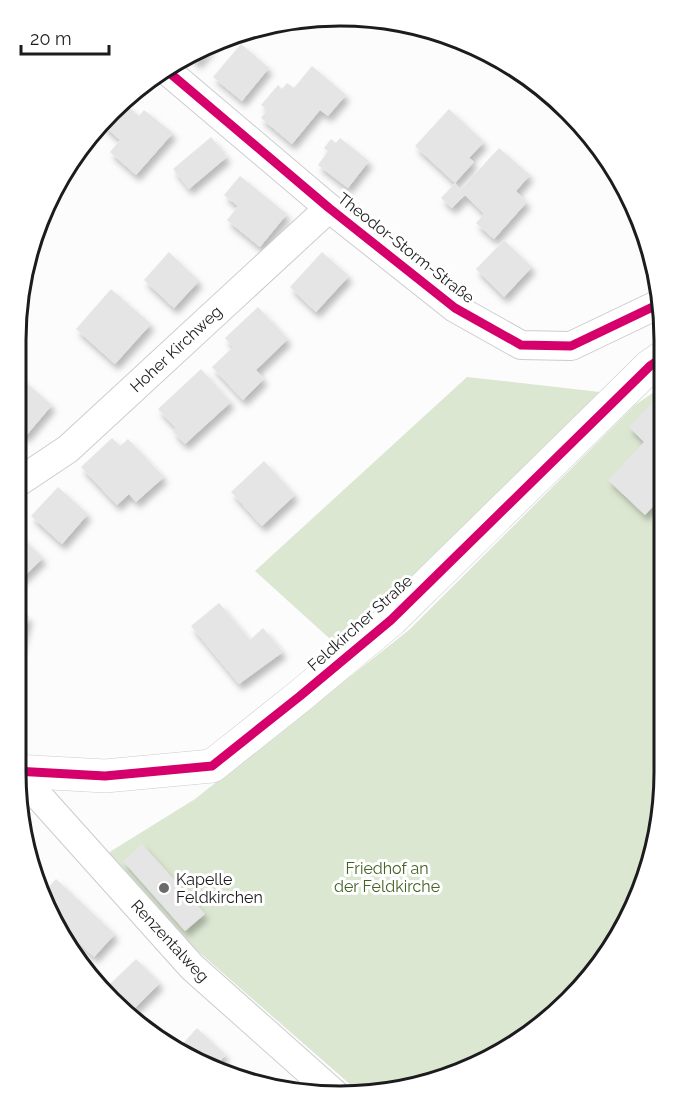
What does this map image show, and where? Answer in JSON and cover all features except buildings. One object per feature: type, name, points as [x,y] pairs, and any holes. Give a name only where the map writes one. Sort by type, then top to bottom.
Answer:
[{"type":"street","name":"Theodor-Storm-Straße","points":[[171,74],[329,208],[455,308],[522,345],[571,346],[652,307]]},
{"type":"street","name":"Hoher Kirchweg","points":[[26,477],[68,449],[329,208]]},
{"type":"street","name":"Feldkircher Straße","points":[[26,772],[105,776],[212,766],[391,620],[654,363]]},
{"type":"street","name":"Renzentalweg","points":[[26,783],[192,967],[325,1085]]},
{"type":"green space","points":[[467,377],[600,392],[340,648],[255,571]]},
{"type":"green space","name":"Friedhof an der Feldkirche","points":[[654,392],[653,792],[643,853],[630,892],[601,946],[576,979],[547,1008],[514,1033],[460,1062],[440,1069],[380,1083],[351,1085],[192,946],[108,853],[195,799],[409,630],[635,405]]},
{"type":"cycle path","points":[[171,74],[329,208],[455,308],[521,345],[571,346],[652,307]]},
{"type":"cycle path","points":[[26,772],[105,776],[212,766],[391,620],[654,363]]},
{"type":"place","name":"Kapelle Feldkirchen","points":[[164,888]]}]
